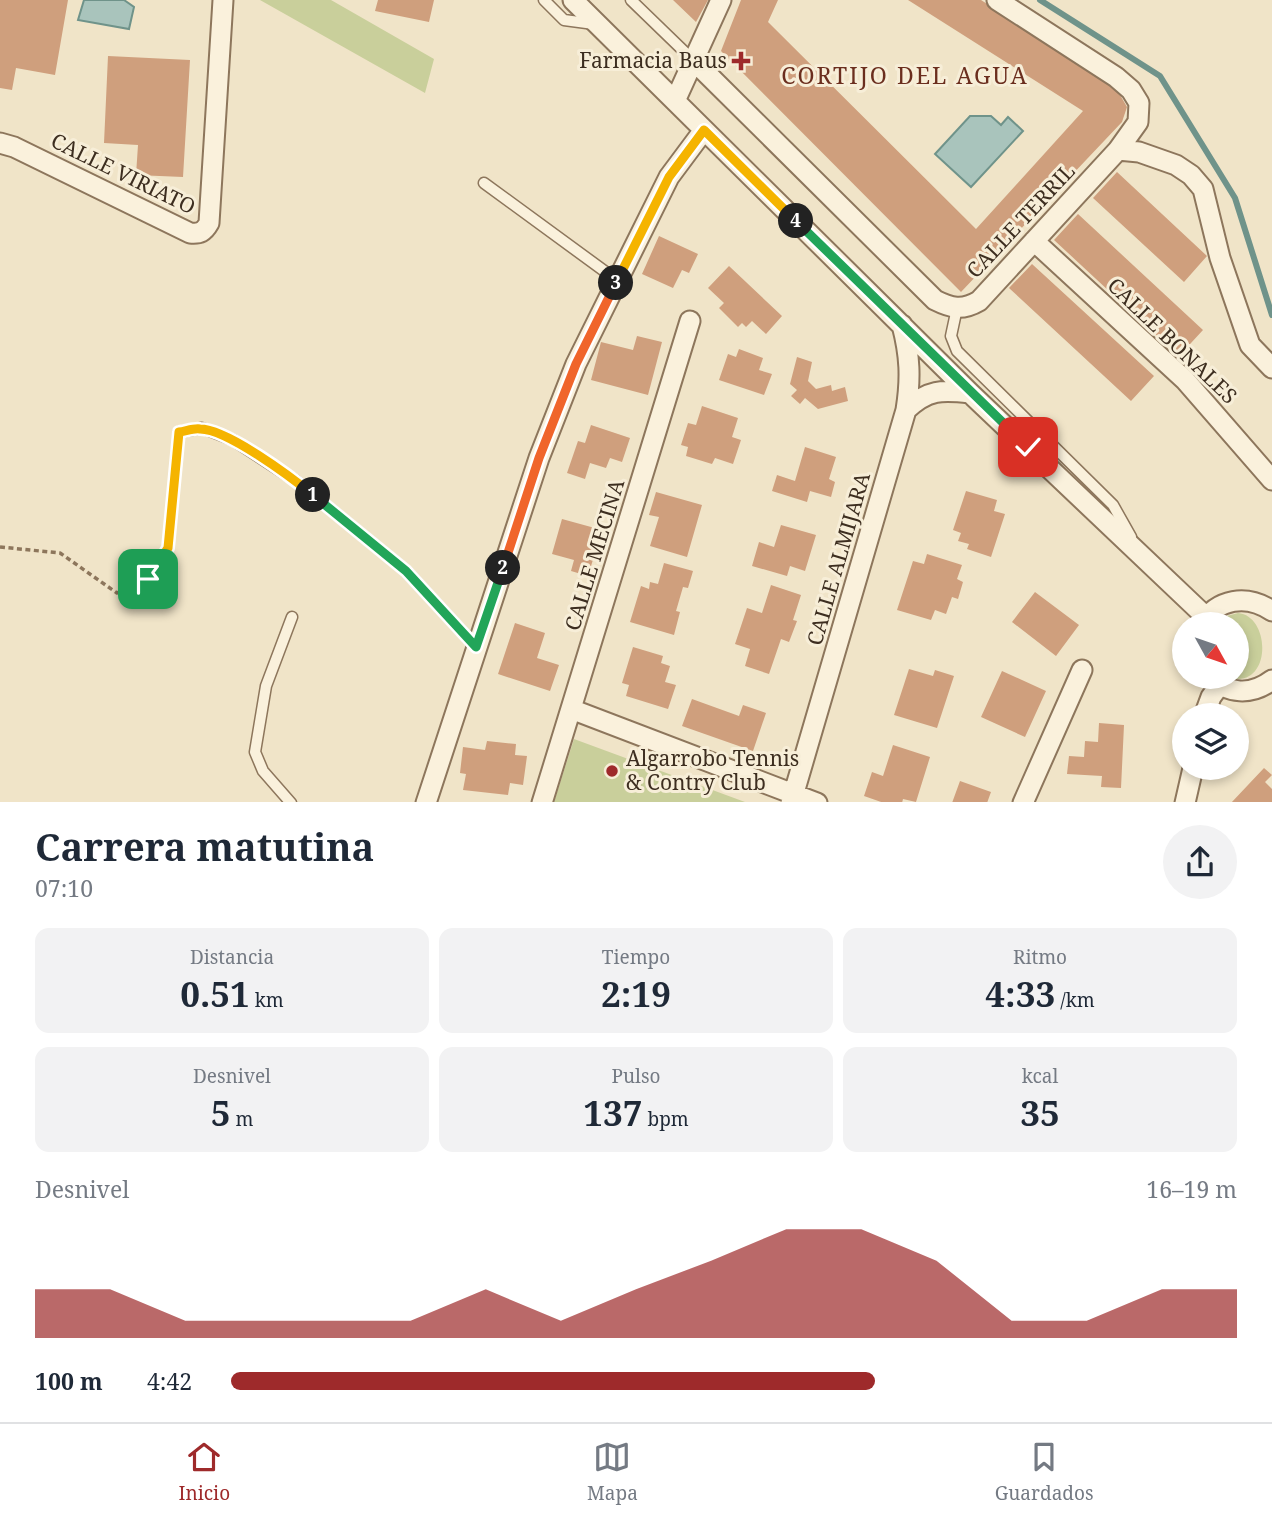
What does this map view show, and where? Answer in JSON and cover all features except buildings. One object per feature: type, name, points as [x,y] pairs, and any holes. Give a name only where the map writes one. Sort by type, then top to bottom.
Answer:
[{"type":"street","name":"CALLE VIRIATO","points":[[0,143],[14,147],[190,233],[199,234],[209,223],[223,0]]},
{"type":"street","points":[[573,0],[971,393],[1142,556],[1195,612]]},
{"type":"street","points":[[675,101],[721,0]]},
{"type":"street","name":"CALLE TERRIL","points":[[957,308],[966,308],[979,301],[1118,150],[1138,122],[1139,103],[1116,77],[997,0]]},
{"type":"street","points":[[694,61],[935,300],[957,308]]},
{"type":"street","points":[[426,802],[539,458],[576,364],[669,177],[704,130]]},
{"type":"street","points":[[1118,150],[1139,152],[1176,165],[1191,175],[1203,189],[1220,258],[1250,345],[1272,368]]},
{"type":"street","name":"CALLE BONALES","points":[[1034,241],[1185,380],[1272,480]]},
{"type":"street","name":"CALLE MECINA","points":[[542,802],[690,321]]},
{"type":"street","name":"CALLE ALMIJARA","points":[[793,798],[906,410],[911,381],[902,325]]},
{"type":"street","points":[[906,410],[919,397],[942,390],[971,393]]},
{"type":"street","points":[[1215,612],[1227,602],[1239,600],[1252,601],[1272,611]]},
{"type":"street","points":[[1023,802],[1082,670]]},
{"type":"street","points":[[1231,690],[1249,691],[1272,680]]},
{"type":"street","points":[[571,709],[793,798],[812,802]]},
{"type":"street","points":[[1185,802],[1190,780]]},
{"type":"lane","points":[[544,0],[564,20],[598,25]]},
{"type":"lane","points":[[631,0],[694,61]]},
{"type":"lane","points":[[484,183],[618,281]]},
{"type":"lane","points":[[957,308],[951,336],[957,351],[1113,505],[1142,556]]},
{"type":"lane","points":[[179,432],[202,428],[233,440],[296,481],[406,571],[476,647]]},
{"type":"lane","points":[[290,802],[263,771],[255,752],[266,686],[292,617]]},
{"type":"path","points":[[0,547],[60,552],[117,593],[148,579],[168,548],[179,432]]},
{"type":"green space","points":[[260,0],[331,0],[434,59],[425,93]]},
{"type":"green space","points":[[1250,618],[1257,626],[1262,652],[1259,664],[1250,675]]},
{"type":"green space","name":"Algarrobo Tennis & Contry Club","points":[[574,739],[745,802],[554,802]]},
{"type":"water","points":[[84,0],[124,0],[134,7],[129,29],[78,20]]},
{"type":"water","points":[[970,116],[991,116],[1001,125],[1008,117],[1023,131],[971,187],[935,154]]},
{"type":"waterway","points":[[1040,0],[1160,76],[1235,198],[1272,315]]},
{"type":"place","name":"Farmacia Baus","points":[[741,61]]},
{"type":"place","name":"Algarrobo Tennis & Contry Club","points":[[612,771]]},
{"type":"district","name":"CORTIJO DEL AGUA","points":[[905,76]]},
{"type":"route","points":[[148,579],[168,548],[179,432],[202,428],[233,440],[296,481],[406,571],[476,647],[539,458],[576,364],[669,177],[704,130],[1028,447]]}]
